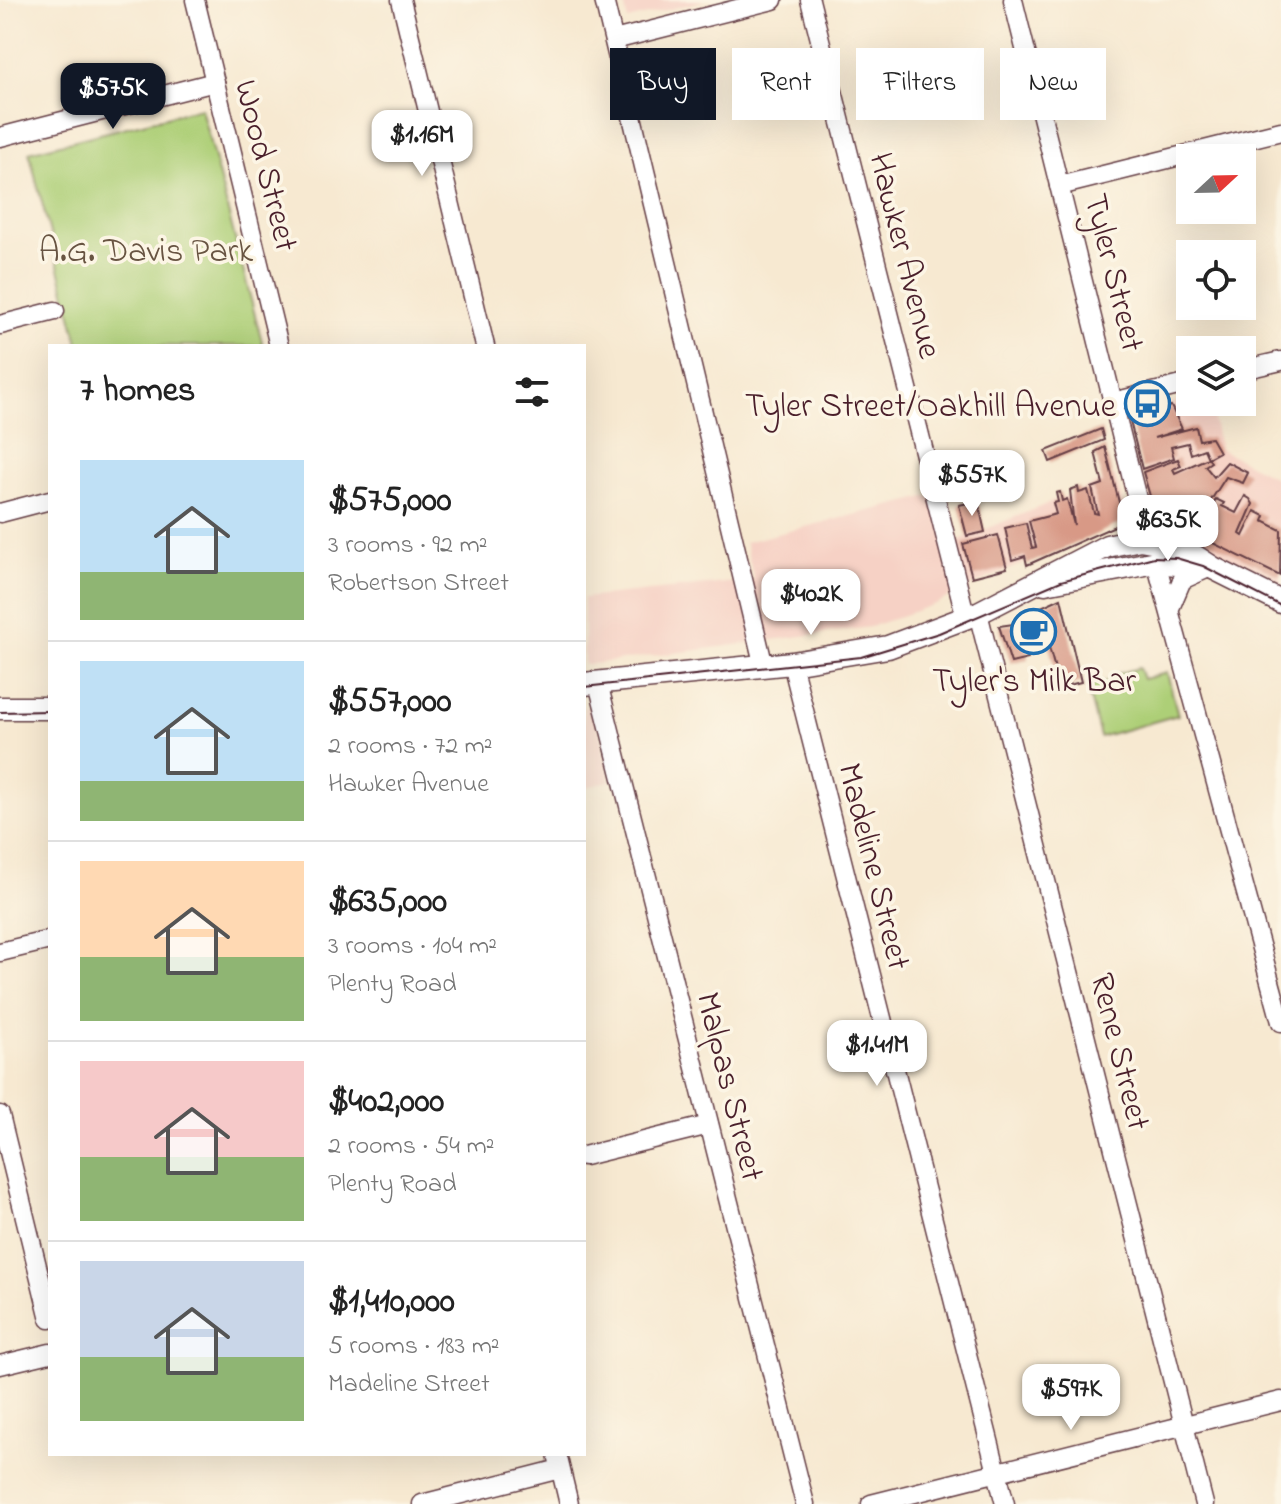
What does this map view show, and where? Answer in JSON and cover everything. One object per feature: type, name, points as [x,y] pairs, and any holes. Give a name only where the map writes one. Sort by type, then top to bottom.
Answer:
[{"type":"main road","points":[[591,683],[764,667],[888,647],[972,616],[1039,584],[1064,567],[1107,546],[1147,539],[1182,547],[1213,568],[1281,602]]},
{"type":"main road","name":"Tyler Street","points":[[1147,539],[1156,562]]},
{"type":"main road","points":[[1039,584],[1156,562],[1213,568]]},
{"type":"main road","points":[[0,708],[48,708]]},
{"type":"street","name":"Wood Street","points":[[195,0],[279,344]]},
{"type":"street","points":[[401,0],[485,344]]},
{"type":"street","points":[[604,0],[764,667]]},
{"type":"street","points":[[614,40],[773,0]]},
{"type":"street","name":"Hawker Avenue","points":[[810,0],[972,616]]},
{"type":"street","name":"Tyler Street","points":[[1013,0],[1147,539]]},
{"type":"street","points":[[0,137],[215,82]]},
{"type":"street","points":[[1059,186],[1281,131]]},
{"type":"street","points":[[0,325],[55,311]]},
{"type":"street","points":[[1256,367],[1281,361]]},
{"type":"street","points":[[1113,402],[1176,386]]},
{"type":"street","points":[[0,513],[48,501]]},
{"type":"street","name":"Tyler Street","points":[[1156,562],[1275,975],[1281,1022]]},
{"type":"street","points":[[1170,608],[1184,577],[1213,568]]},
{"type":"street","name":"Rene Street","points":[[972,616],[1204,1504]]},
{"type":"street","name":"Madeline Street","points":[[792,663],[1005,1504]]},
{"type":"street","name":"Malpas Street","points":[[591,683],[709,1125],[805,1504]]},
{"type":"street","points":[[0,952],[48,940]]},
{"type":"street","points":[[0,1115],[48,1311]]},
{"type":"street","points":[[586,1156],[709,1125]]},
{"type":"street","points":[[0,1365],[48,1353]]},
{"type":"street","points":[[871,1504],[1281,1401]]},
{"type":"street","points":[[422,1504],[559,1461],[569,1504]]},
{"type":"shaded area","points":[[623,0],[704,0],[628,20]]},
{"type":"shaded area","points":[[1176,402],[1176,416],[1213,416],[1220,449],[1281,481],[1281,586],[1200,547],[1157,515],[1135,414]]},
{"type":"shaded area","points":[[1115,476],[1127,519],[935,604],[870,627],[586,665],[586,598],[754,580],[745,542],[942,493],[957,541]]},
{"type":"shaded area","points":[[593,706],[611,781],[586,787],[586,707]]},
{"type":"green space","name":"A.G. Davis Park","points":[[201,108],[262,344],[78,344],[29,152]]},
{"type":"green space","points":[[1139,668],[1143,679],[1167,673],[1178,715],[1100,737],[1087,686],[1113,680],[1113,675]]},
{"type":"building","points":[[1171,406],[1182,429],[1154,438],[1196,427],[1199,440],[1211,438],[1219,452],[1208,458],[1204,449],[1191,454],[1188,443],[1171,447],[1174,458],[1142,469],[1129,417]]},
{"type":"building","points":[[1101,429],[1104,440],[1050,462],[1046,451]]},
{"type":"building","points":[[1105,447],[1124,522],[1027,565],[1025,556],[1012,560],[1005,528],[1026,523],[1032,548],[1036,547],[1029,521],[1056,514],[1053,503],[1058,502],[1056,493],[1060,492],[1062,501],[1067,499],[1074,525],[1070,490],[1078,487],[1079,493],[1088,490],[1094,513],[1098,514],[1092,488],[1103,484],[1095,452]]},
{"type":"building","points":[[1208,458],[1211,462],[1205,466],[1214,477],[1227,462],[1248,473],[1243,483],[1226,477],[1204,511],[1209,513],[1216,499],[1236,513],[1245,496],[1250,499],[1253,504],[1240,534],[1243,536],[1255,511],[1265,516],[1263,521],[1281,530],[1280,576],[1178,526],[1192,509],[1190,507],[1176,525],[1152,503],[1143,472],[1178,459],[1181,466],[1173,469],[1175,473]]},
{"type":"building","points":[[978,501],[985,532],[967,536],[959,505]]},
{"type":"building","points":[[998,535],[1007,568],[972,577],[963,544]]},
{"type":"building","points":[[1061,598],[1081,682],[1060,687],[1047,640],[1027,645],[1028,659],[1011,663],[999,626],[1021,623],[1019,617]]},
{"type":"tram line","points":[[586,687],[861,657],[939,633],[1061,581],[1154,557],[1176,558],[1203,566],[1281,606]]},
{"type":"tram line","points":[[0,712],[48,711]]},
{"type":"place","name":"Tyler Street/Oakhill Avenue","points":[[1147,404]]},
{"type":"place","name":"Tyler's Milk Bar","points":[[1034,631]]}]
